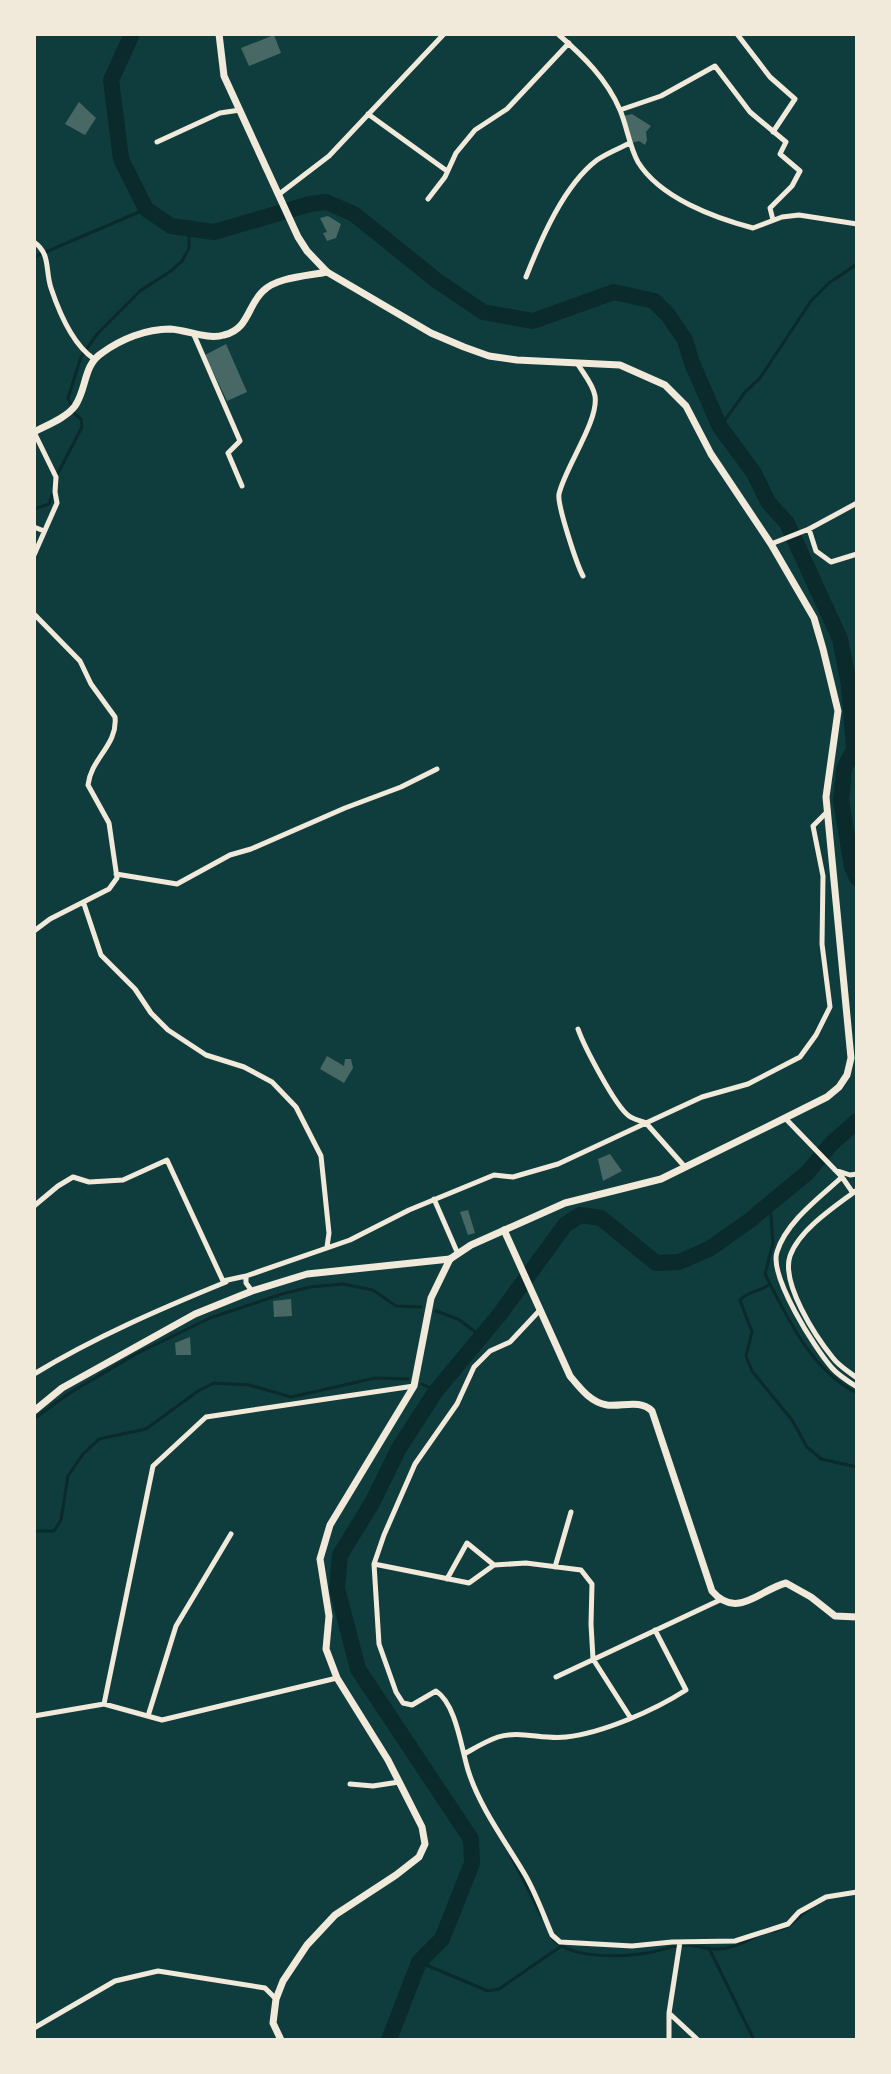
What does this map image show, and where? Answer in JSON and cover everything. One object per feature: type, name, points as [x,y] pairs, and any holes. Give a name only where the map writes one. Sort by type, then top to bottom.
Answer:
[{"type":"main road","points":[[34,1411],[62,1388],[195,1314],[252,1291],[307,1274],[450,1259],[471,1245],[565,1203],[661,1179],[827,1097],[847,1075],[851,1058],[826,797],[838,711],[814,618],[771,544],[711,454],[686,406],[653,379],[620,365],[517,360],[489,356],[464,347],[431,333],[327,272],[298,237],[224,76],[219,34]]},
{"type":"main road","points":[[34,432],[72,408],[94,359],[119,342],[143,333],[171,329],[194,335],[224,335],[244,325],[263,290],[277,283],[327,272]]},
{"type":"main road","points":[[504,1230],[570,1376],[585,1394],[606,1405],[640,1404],[652,1411],[712,1591],[720,1600],[739,1604],[786,1583],[835,1616],[857,1617]]},
{"type":"main road","points":[[281,2040],[273,2023],[276,1999],[295,1962],[335,1915],[396,1875],[423,1851],[425,1844],[422,1827],[337,1678],[326,1649],[329,1616],[320,1559],[330,1525],[414,1386],[431,1298],[450,1259]]},
{"type":"street","points":[[278,195],[329,156],[444,34]]},
{"type":"street","points":[[558,34],[596,71],[620,110],[638,162],[656,184],[681,199],[753,228],[782,217],[799,215],[857,224]]},
{"type":"street","points":[[737,34],[770,77],[795,99],[773,132]]},
{"type":"street","points":[[428,199],[456,153],[475,130],[507,109],[569,43]]},
{"type":"street","points":[[620,110],[661,96],[715,66],[750,112],[786,142],[780,154],[800,171],[792,186],[770,208],[773,220]]},
{"type":"street","points":[[157,142],[220,113],[240,110]]},
{"type":"street","points":[[368,114],[447,171]]},
{"type":"street","points":[[526,277],[540,241],[571,189],[596,161],[630,143]]},
{"type":"street","points":[[34,242],[47,257],[50,285],[69,331],[86,354],[94,359]]},
{"type":"street","points":[[194,335],[240,441],[228,453],[242,486]]},
{"type":"street","points":[[577,363],[594,392],[595,402],[559,494],[559,506],[569,533],[573,558],[583,576]]},
{"type":"street","points":[[34,432],[56,477],[57,503],[34,555]]},
{"type":"street","points":[[771,544],[809,529],[857,503]]},
{"type":"street","points":[[34,527],[44,531]]},
{"type":"street","points":[[809,529],[816,551],[831,562],[857,554]]},
{"type":"street","points":[[34,614],[80,661],[91,684],[115,717],[112,739],[94,764],[88,785],[109,823],[116,874],[111,888],[50,919],[34,931]]},
{"type":"street","points":[[116,874],[177,884],[230,855],[401,787],[437,769]]},
{"type":"street","points":[[34,1374],[71,1351],[227,1281],[350,1240],[434,1199],[494,1175],[513,1177],[558,1164],[702,1097],[748,1084],[800,1057],[816,1035],[830,1007],[822,944],[823,876],[813,826],[828,811]]},
{"type":"street","points":[[84,904],[101,955],[135,989],[151,1013],[168,1030],[206,1055],[244,1067],[272,1082],[296,1107],[321,1156],[329,1233],[327,1247]]},
{"type":"street","points":[[578,1029],[591,1058],[621,1107],[629,1117],[646,1123],[685,1167]]},
{"type":"street","points":[[785,1118],[855,1192],[808,1231],[791,1253],[788,1268],[789,1282],[833,1359],[857,1378]]},
{"type":"street","points":[[34,1206],[73,1177],[89,1182],[123,1180],[167,1160],[223,1281],[227,1281]]},
{"type":"street","points":[[834,1170],[857,1174]]},
{"type":"street","points":[[842,1177],[790,1228],[777,1250],[775,1263],[804,1326],[832,1369],[857,1387]]},
{"type":"street","points":[[434,1199],[458,1254]]},
{"type":"street","points":[[246,1276],[246,1283],[252,1291]]},
{"type":"street","points":[[541,1309],[510,1342],[490,1351],[474,1367],[457,1404],[415,1464],[393,1512],[374,1564],[379,1644],[396,1692],[403,1703],[412,1705],[436,1691],[445,1698],[468,1771],[558,1941],[564,1944],[632,1946],[742,1940],[763,1930],[788,1924],[799,1912],[826,1897],[857,1892]]},
{"type":"street","points":[[104,1704],[153,1466],[206,1417],[414,1386]]},
{"type":"street","points":[[555,1567],[571,1512]]},
{"type":"street","points":[[148,1716],[176,1626],[231,1534]]},
{"type":"street","points":[[447,1579],[467,1543],[494,1565]]},
{"type":"street","points":[[374,1564],[469,1583],[494,1565],[526,1563],[581,1570],[592,1584],[593,1659],[630,1717]]},
{"type":"street","points":[[556,1677],[720,1600]]},
{"type":"street","points":[[464,1754],[498,1737],[568,1737],[630,1717],[686,1690],[655,1630]]},
{"type":"street","points":[[34,1716],[104,1704],[162,1720],[337,1678]]},
{"type":"street","points":[[350,1784],[373,1786],[399,1782]]},
{"type":"street","points":[[669,2040],[669,2013],[680,1942]]},
{"type":"street","points":[[34,2028],[115,1981],[158,1971],[265,1988],[276,1999]]},
{"type":"street","points":[[669,2013],[698,2040]]},
{"type":"building","points":[[274,35],[281,53],[249,66],[241,48]]},
{"type":"building","points":[[79,102],[96,118],[85,135],[65,124]]},
{"type":"building","points":[[632,114],[651,126],[646,132],[645,145],[639,141],[631,143],[624,116]]},
{"type":"building","points":[[328,216],[341,224],[336,238],[327,241],[323,233],[327,232],[320,218]]},
{"type":"building","points":[[226,344],[247,392],[227,401],[205,355]]},
{"type":"building","points":[[327,1056],[344,1066],[345,1059],[351,1059],[353,1068],[344,1083],[320,1069]]},
{"type":"building","points":[[610,1154],[622,1171],[603,1181],[598,1159]]},
{"type":"building","points":[[468,1210],[475,1233],[468,1235],[460,1212]]},
{"type":"building","points":[[291,1299],[292,1316],[274,1317],[273,1301]]},
{"type":"building","points":[[190,1337],[191,1355],[176,1355],[175,1343]]},
{"type":"waterway","points":[[132,34],[111,80],[121,159],[146,209],[171,226],[214,232],[326,202],[354,214],[436,280],[483,312],[533,321],[614,292],[654,301],[668,315],[685,340],[720,427],[754,473],[768,502],[787,523],[840,639],[849,685],[854,749],[844,769],[841,801],[852,867],[857,878]]},
{"type":"waterway","points":[[34,257],[146,209]]},
{"type":"waterway","points":[[56,477],[82,427],[81,419],[75,414],[68,398],[81,357],[97,334],[140,291],[182,261],[189,248],[189,228]]},
{"type":"waterway","points":[[720,427],[745,392],[760,378],[811,301],[829,283],[857,264]]},
{"type":"waterway","points":[[34,509],[49,504],[53,492]]},
{"type":"waterway","points":[[389,2040],[419,1962],[442,1939],[472,1863],[471,1839],[358,1669],[337,1588],[340,1555],[372,1503],[399,1448],[436,1391],[500,1314],[565,1225],[580,1215],[601,1218],[656,1263],[679,1262],[709,1249],[749,1221],[808,1172],[831,1144],[857,1121]]},
{"type":"waterway","points":[[770,1204],[773,1243],[765,1274],[770,1284],[740,1300],[752,1332],[746,1356],[752,1371],[792,1420],[807,1447],[821,1459],[857,1467]]},
{"type":"waterway","points":[[34,1419],[68,1394],[136,1354],[210,1318],[282,1294],[343,1284],[373,1290],[396,1306],[421,1307]]},
{"type":"waterway","points":[[771,1286],[796,1332],[817,1361],[857,1393]]},
{"type":"waterway","points":[[436,1311],[458,1319],[481,1336]]},
{"type":"waterway","points":[[34,1531],[54,1531],[61,1520],[68,1476],[83,1454],[99,1439],[146,1429],[214,1383],[249,1385],[291,1397],[375,1378],[408,1379]]},
{"type":"waterway","points":[[422,1384],[436,1391]]},
{"type":"waterway","points":[[511,1856],[542,1917]]},
{"type":"waterway","points":[[774,1931],[787,1927],[810,1908]]},
{"type":"waterway","points":[[550,1935],[568,1949],[610,1956],[648,1953],[684,1945],[725,1948],[755,1937]]},
{"type":"waterway","points":[[419,1962],[488,1991],[499,1989],[560,1947]]},
{"type":"waterway","points":[[709,1948],[754,2040]]}]
